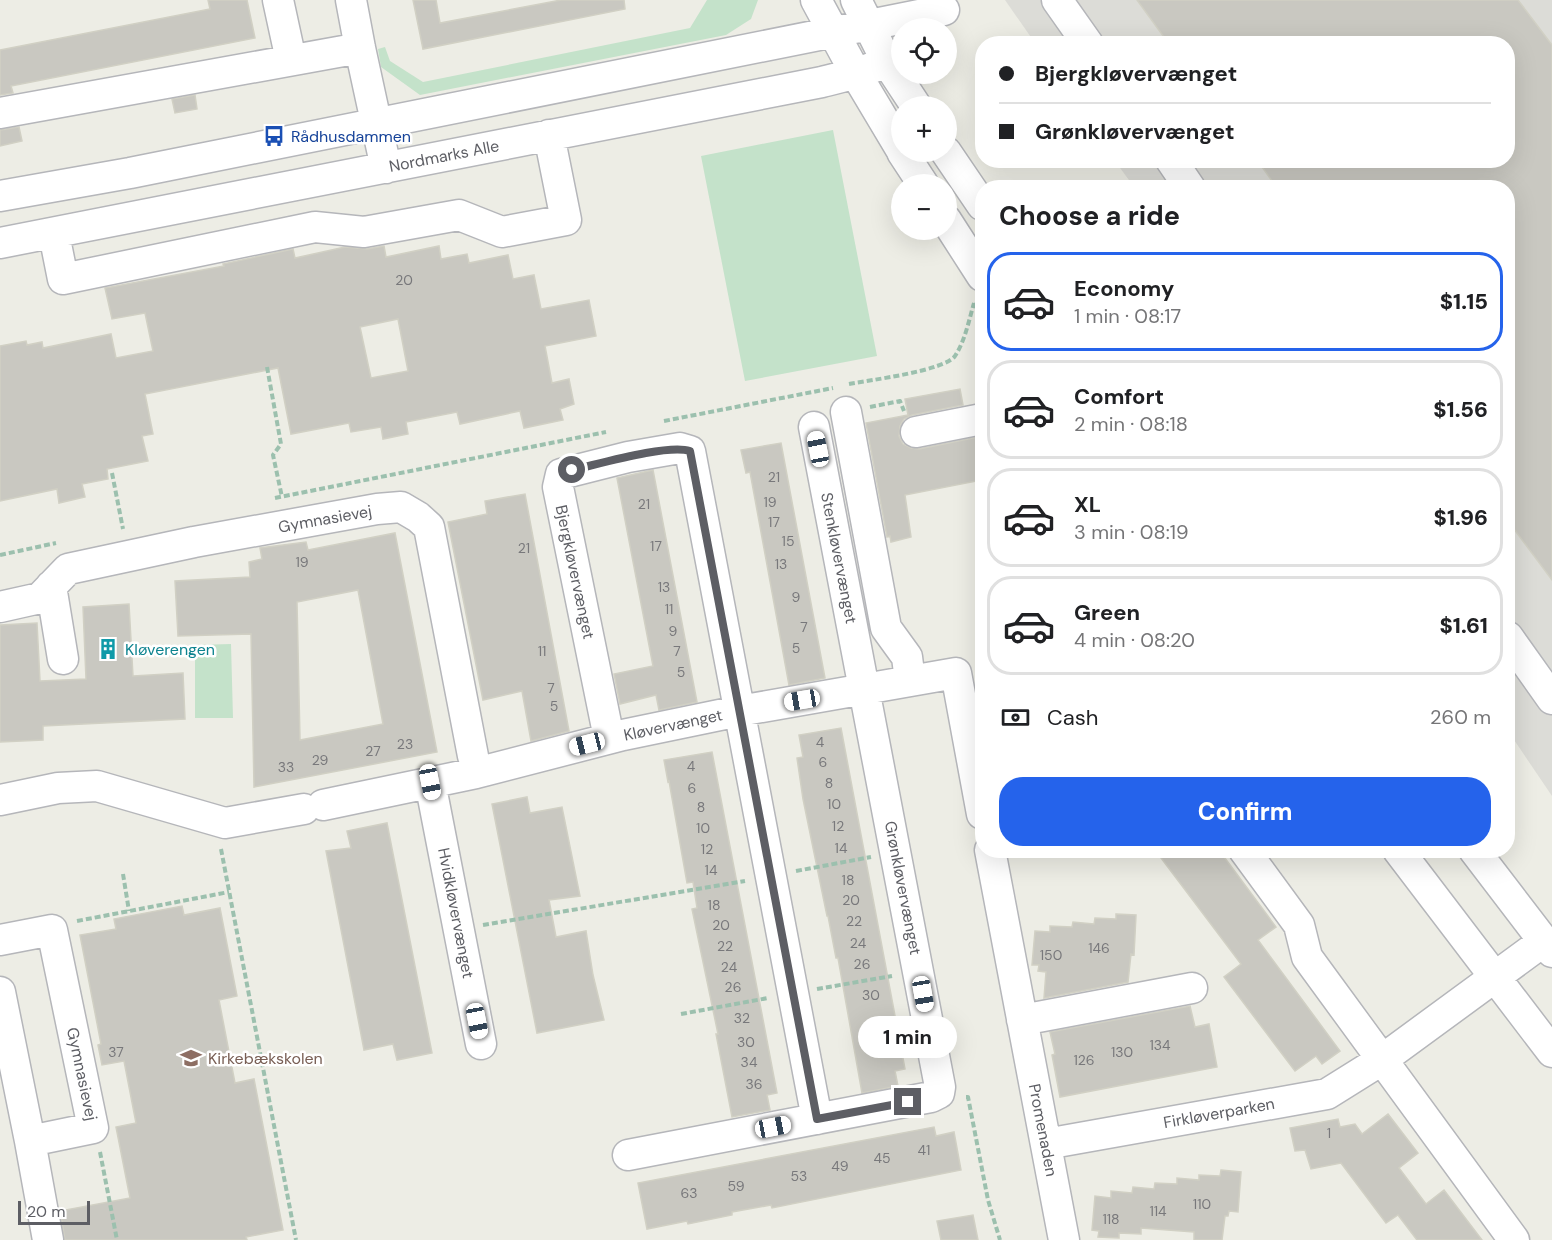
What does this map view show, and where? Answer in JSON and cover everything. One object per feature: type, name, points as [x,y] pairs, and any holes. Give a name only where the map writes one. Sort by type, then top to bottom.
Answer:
[{"type":"street","points":[[278,0],[291,60]]},
{"type":"street","points":[[351,0],[386,168]]},
{"type":"street","points":[[816,0],[891,133]]},
{"type":"street","points":[[1057,0],[1082,36]]},
{"type":"street","points":[[862,13],[891,54]]},
{"type":"street","points":[[0,196],[130,173],[834,33],[862,13],[943,13]]},
{"type":"street","points":[[0,113],[360,48]]},
{"type":"street","name":"Nordmarks Alle","points":[[0,243],[734,100],[856,74],[891,59]]},
{"type":"street","points":[[54,234],[63,279],[315,227],[364,232],[459,215],[502,231],[566,220],[549,135]]},
{"type":"street","points":[[953,162],[975,195]]},
{"type":"street","points":[[955,240],[975,283]]},
{"type":"street","points":[[846,412],[886,628],[907,657],[910,681]]},
{"type":"street","points":[[916,432],[975,420]]},
{"type":"street","name":"Stenkløvervænget","points":[[814,427],[864,689]]},
{"type":"street","name":"Bjergkløvervænget","points":[[609,738],[558,487],[561,474],[628,457],[680,448],[690,451],[739,711]]},
{"type":"street","name":"Gymnasievej","points":[[0,608],[40,598],[68,569],[194,542],[377,509],[401,507],[418,517],[429,528],[474,756]]},
{"type":"street","points":[[51,586],[63,659]]},
{"type":"street","points":[[1515,647],[1552,699]]},
{"type":"street","points":[[965,674],[975,756]]},
{"type":"street","name":"Kløvervænget","points":[[0,800],[58,788],[97,786],[225,823],[476,773],[609,738],[739,711],[910,681],[965,674]]},
{"type":"street","name":"Grønkløvervænget","points":[[864,689],[921,982],[940,1087],[939,1093]]},
{"type":"street","points":[[739,711],[817,1119]]},
{"type":"street","name":"Hvidkløvervænget","points":[[430,782],[481,1044]]},
{"type":"street","name":"Promenaden","points":[[992,858],[1064,1240]]},
{"type":"street","points":[[1250,858],[1299,925],[1306,957],[1514,1240]]},
{"type":"street","points":[[1404,858],[1552,1052]]},
{"type":"street","points":[[1480,858],[1548,946]]},
{"type":"street","name":"Gymnasievej","points":[[0,940],[52,930],[93,1128],[30,1141]]},
{"type":"street","name":"Firkløverparken","points":[[1046,1144],[1327,1094],[1383,1059],[1494,978],[1548,946]]},
{"type":"street","points":[[1022,1020],[1192,988]]},
{"type":"street","points":[[0,992],[48,1240]]},
{"type":"street","points":[[628,1155],[931,1097],[939,1093]]},
{"type":"path","points":[[653,423],[936,368],[954,358],[960,347],[975,300]]},
{"type":"path","points":[[267,367],[281,444],[273,455],[290,525]]},
{"type":"path","points":[[846,412],[900,401],[909,425],[916,432]]},
{"type":"path","points":[[271,498],[607,432]]},
{"type":"path","points":[[112,472],[123,529],[113,531]]},
{"type":"path","points":[[0,555],[58,543]]},
{"type":"path","points":[[220,843],[296,1240]]},
{"type":"path","points":[[123,874],[129,911]]},
{"type":"path","points":[[70,922],[230,892]]},
{"type":"path","points":[[459,929],[676,893]]},
{"type":"path","points":[[939,1093],[953,1098],[968,1097],[988,1200],[1000,1240]]},
{"type":"path","points":[[93,1128],[117,1240]]},
{"type":"shaded area","points":[[1005,0],[1552,0],[1552,796],[1515,741],[1515,180],[1129,180],[1120,168],[1515,168],[1515,36],[1030,36]]},
{"type":"green space","points":[[707,0],[758,0],[751,19],[726,35],[420,95],[381,67],[378,49],[385,47],[390,61],[423,82],[690,28]]},
{"type":"green space","points":[[833,130],[877,356],[745,381],[701,156]]},
{"type":"green space","points":[[231,644],[233,718],[195,718],[195,645]]},
{"type":"building","points":[[208,0],[247,0],[255,38],[11,86],[13,93],[0,95],[0,50],[210,9]]},
{"type":"building","points":[[413,0],[436,0],[440,23],[561,0],[624,0],[625,9],[423,49]]},
{"type":"building","points":[[1137,0],[1518,0],[1552,45],[1552,580],[1515,530],[1515,180],[1271,180],[1263,168],[1515,168],[1515,36],[1163,36]]},
{"type":"building","points":[[195,95],[197,109],[175,113],[172,99]]},
{"type":"building","points":[[19,127],[22,141],[0,146],[0,130]]},
{"type":"building","points":[[384,246],[386,257],[439,246],[441,259],[467,254],[469,263],[508,255],[513,279],[534,275],[541,309],[589,300],[596,336],[545,346],[552,383],[569,379],[574,404],[560,409],[563,420],[524,428],[520,411],[460,424],[457,412],[406,422],[408,434],[383,439],[381,427],[351,432],[349,423],[291,434],[278,368],[145,394],[153,434],[142,436],[148,461],[107,469],[108,479],[82,484],[85,497],[59,503],[57,489],[0,501],[0,346],[26,341],[27,345],[42,342],[43,348],[111,334],[116,358],[153,351],[145,313],[112,319],[105,288],[224,266],[223,264],[293,249],[295,258],[345,247],[367,249]],"holes":[[[398,319],[408,371],[371,378],[360,327]]]},
{"type":"building","points":[[960,389],[963,405],[912,415],[904,419],[900,426],[899,436],[903,444],[919,449],[975,438],[975,481],[905,495],[911,537],[891,542],[890,536],[887,537],[866,423],[908,415],[905,399]]},
{"type":"building","points":[[781,443],[825,678],[789,685],[750,472],[746,473],[741,450]]},
{"type":"building","points":[[653,470],[697,702],[659,710],[656,695],[620,704],[614,674],[653,666],[617,478]]},
{"type":"building","points":[[525,494],[569,731],[531,741],[522,691],[483,700],[448,522],[487,514],[485,501]]},
{"type":"building","points":[[395,533],[437,752],[254,787],[251,634],[178,636],[175,581],[250,577],[249,562],[262,559],[260,548],[306,542],[308,550]],"holes":[[[358,590],[383,724],[300,740],[297,602]]]},
{"type":"building","name":"Kløverengen","points":[[129,604],[133,676],[183,673],[185,719],[43,726],[43,740],[0,742],[0,625],[37,623],[40,681],[86,679],[83,607]]},
{"type":"building","points":[[841,728],[905,1069],[895,1071],[898,1086],[862,1093],[838,958],[836,958],[803,799],[797,758],[803,757],[799,735]]},
{"type":"building","points":[[712,752],[777,1093],[767,1095],[770,1110],[732,1117],[716,1034],[718,1034],[692,909],[697,908],[693,882],[687,883],[664,760]]},
{"type":"building","points":[[527,797],[530,813],[562,807],[580,896],[549,900],[556,937],[586,931],[593,975],[604,1020],[537,1033],[492,804]]},
{"type":"building","points":[[387,823],[432,1053],[397,1060],[393,1044],[364,1050],[326,851],[351,848],[347,831]]},
{"type":"building","points":[[1161,858],[1225,858],[1276,927],[1258,940],[1340,1051],[1322,1064],[1316,1056],[1295,1071],[1224,977],[1241,964]]},
{"type":"building","points":[[182,906],[184,915],[220,908],[237,996],[219,1000],[235,1083],[254,1079],[283,1230],[246,1237],[247,1240],[65,1240],[60,1211],[130,1198],[116,1127],[136,1123],[124,1061],[102,1065],[98,1045],[101,1044],[80,935],[116,929],[114,919]]},
{"type":"building","points":[[1116,914],[1136,915],[1134,955],[1131,954],[1128,982],[1044,998],[1046,972],[1038,971],[1039,965],[1032,965],[1035,931],[1050,932],[1050,926],[1072,927],[1073,922],[1094,924],[1095,918],[1116,919]]},
{"type":"building","points":[[1190,1006],[1195,1027],[1209,1024],[1217,1067],[1060,1097],[1050,1032]]},
{"type":"building","points":[[1388,1114],[1418,1153],[1399,1168],[1426,1204],[1444,1190],[1482,1240],[1417,1240],[1398,1215],[1386,1223],[1341,1163],[1311,1169],[1305,1150],[1295,1151],[1290,1128],[1338,1119],[1340,1127],[1355,1124],[1362,1134]]},
{"type":"building","points":[[934,1127],[936,1136],[954,1132],[961,1170],[772,1208],[771,1205],[732,1212],[732,1215],[688,1224],[687,1221],[647,1229],[638,1183]]},
{"type":"building","points":[[1221,1170],[1241,1172],[1238,1212],[1229,1211],[1228,1216],[1225,1216],[1222,1240],[1194,1240],[1194,1232],[1141,1228],[1141,1234],[1119,1233],[1119,1238],[1098,1237],[1099,1231],[1092,1230],[1095,1196],[1111,1198],[1111,1191],[1132,1193],[1133,1187],[1154,1189],[1155,1183],[1177,1184],[1177,1178],[1199,1180],[1199,1175],[1220,1176]]},
{"type":"building","points":[[973,1215],[978,1240],[941,1240],[937,1221]]},
{"type":"place","name":"Rådhusdammen","points":[[274,136]]},
{"type":"place","name":"Kløverengen","points":[[108,649]]},
{"type":"place","name":"Kirkebækskolen","points":[[191,1058]]},
{"type":"route","points":[[572,470],[680,448],[690,451],[817,1119],[908,1102]]}]
